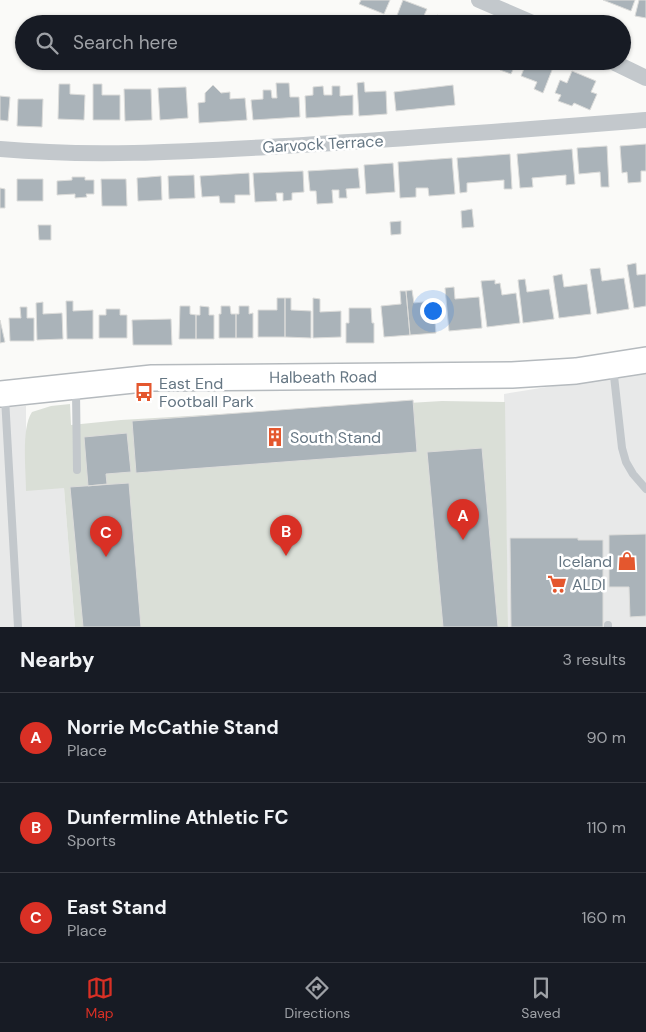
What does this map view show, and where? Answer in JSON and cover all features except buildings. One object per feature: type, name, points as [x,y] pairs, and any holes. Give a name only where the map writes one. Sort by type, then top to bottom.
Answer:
[{"type":"main road","name":"Halbeath Road","points":[[2,394],[152,378],[512,375],[576,371],[646,360]]},
{"type":"street","points":[[479,0],[514,15]]},
{"type":"street","points":[[630,70],[646,78]]},
{"type":"street","name":"Garvock Terrace","points":[[0,149],[47,153],[163,152],[393,140],[646,120]]},
{"type":"lane","points":[[612,365],[622,448],[626,462],[633,474],[646,488]]},
{"type":"lane","points":[[76,386],[77,470]]},
{"type":"lane","points":[[2,394],[9,469],[18,627]]},
{"type":"lane","points":[[0,470],[9,469]]},
{"type":"shaded area","points":[[646,371],[646,627],[508,627],[504,394]]},
{"type":"shaded area","points":[[442,401],[505,402],[508,627],[75,627],[64,488],[26,491],[25,439],[26,428],[32,412],[51,406],[70,404],[71,425],[121,420]]},
{"type":"shaded area","points":[[26,406],[26,439],[64,488],[75,627],[0,627],[0,407]]},
{"type":"place","name":"East End Football Park","points":[[144,392]]},
{"type":"place","name":"South Stand","points":[[275,437]]},
{"type":"place","name":"Norrie McCathie Stand","points":[[463,540]]},
{"type":"place","name":"Dunfermline Athletic FC","points":[[286,556]]},
{"type":"place","name":"East Stand","points":[[106,557]]},
{"type":"place","name":"Iceland","points":[[627,561]]},
{"type":"place","name":"ALDI","points":[[557,584]]}]
